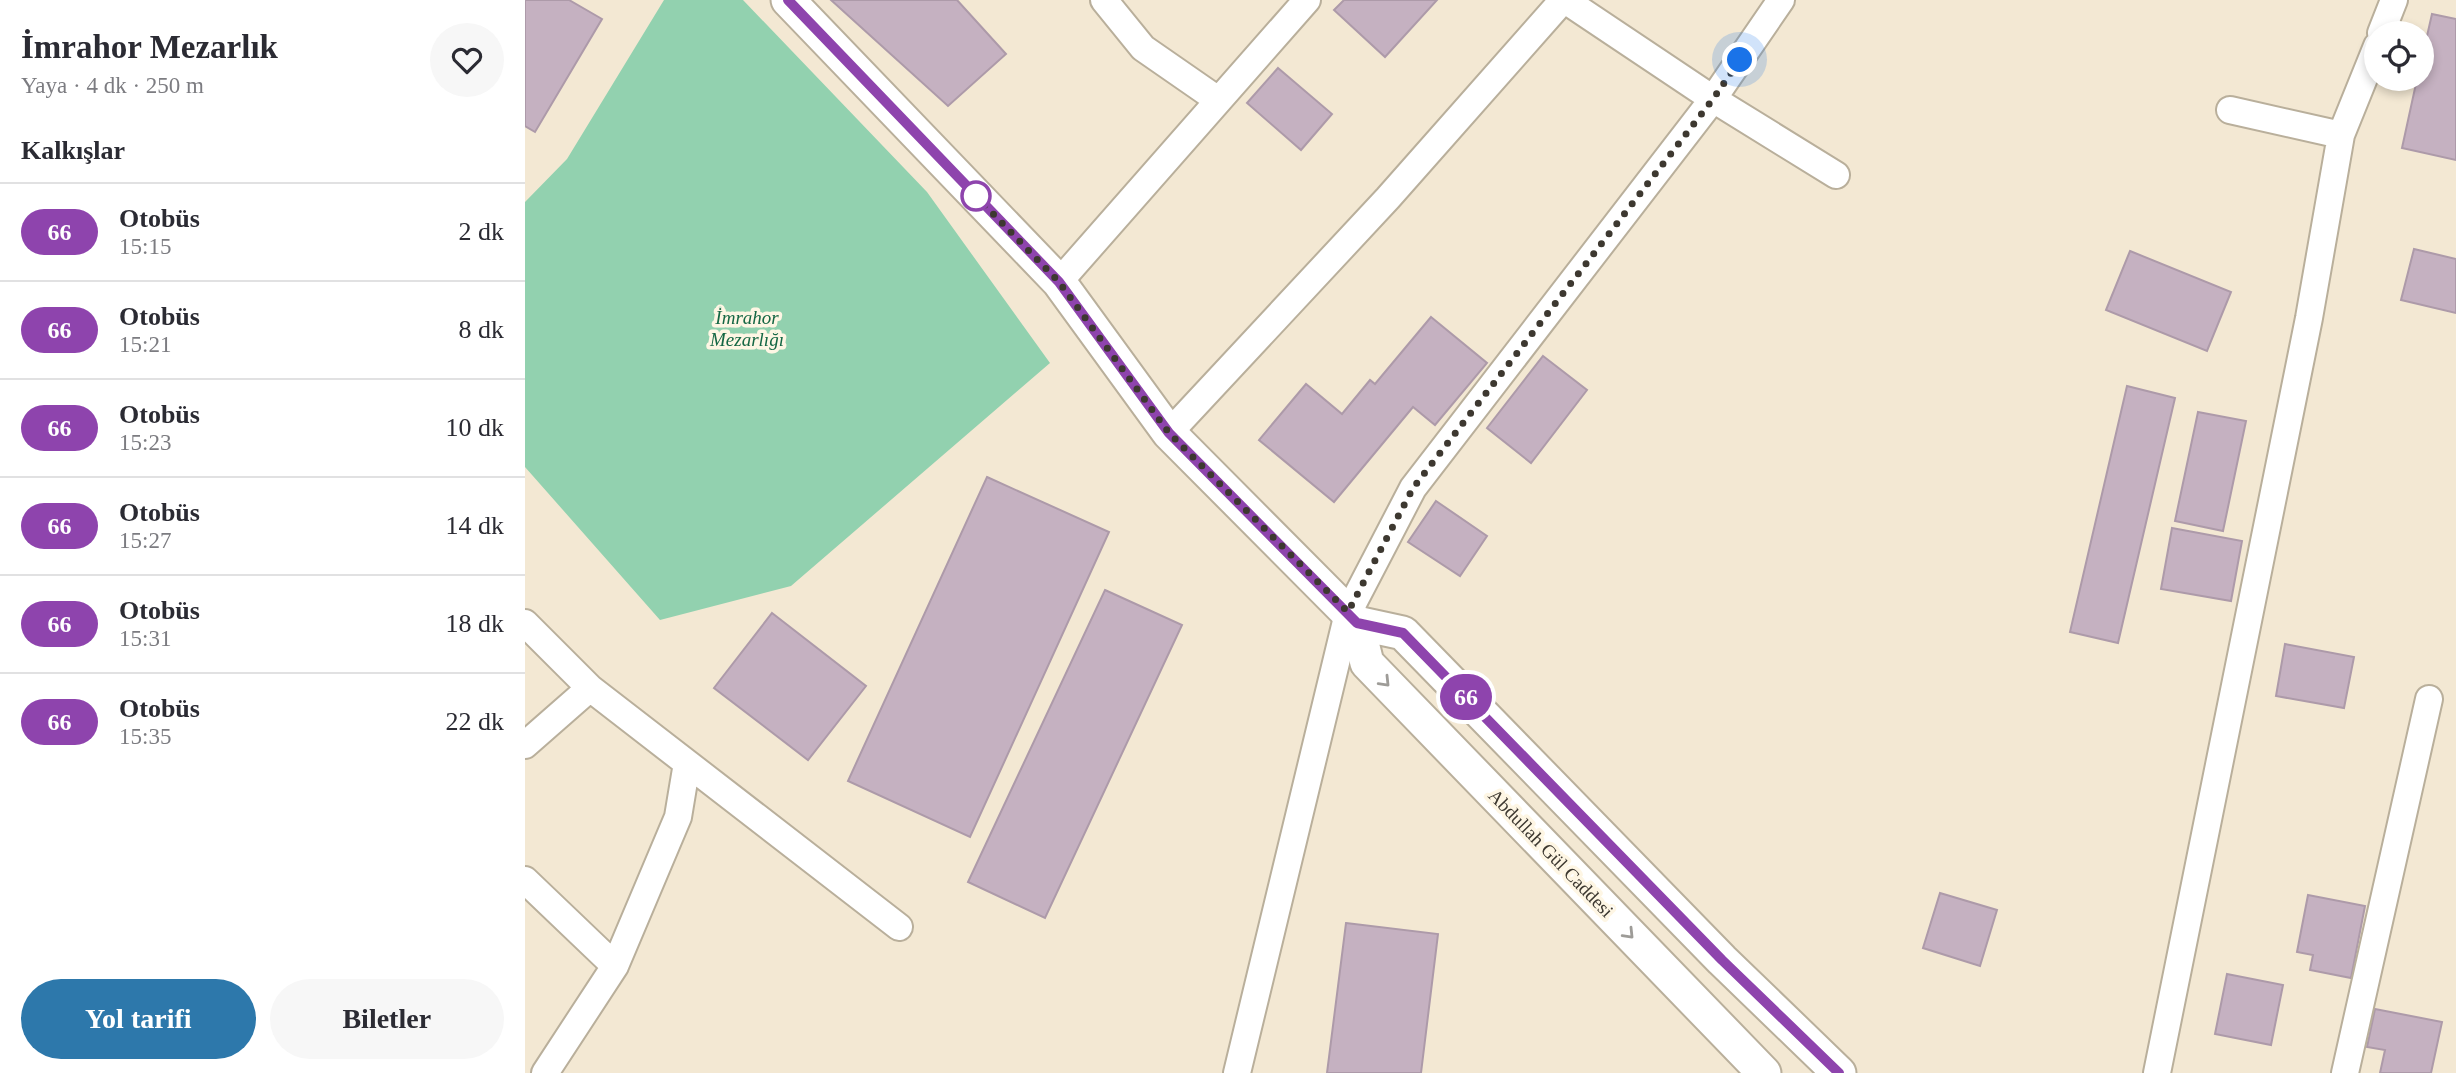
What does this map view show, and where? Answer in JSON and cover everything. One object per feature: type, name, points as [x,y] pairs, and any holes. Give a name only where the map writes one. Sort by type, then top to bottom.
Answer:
[{"type":"street","points":[[788,0],[1059,282],[1169,433],[1353,618],[1403,633],[1722,960],[1839,1073]]},
{"type":"street","points":[[1104,0],[1143,48],[1218,100]]},
{"type":"street","points":[[1059,282],[1307,0]]},
{"type":"street","points":[[1169,433],[1388,198],[1564,0],[1713,99],[1836,175]]},
{"type":"street","points":[[1237,1073],[1353,618],[1413,488],[1713,99],[1781,0]]},
{"type":"street","points":[[2386,21],[2394,0]]},
{"type":"street","points":[[2157,1073],[2309,318],[2341,135],[2364,78]]},
{"type":"street","points":[[2230,110],[2341,135]]},
{"type":"street","name":"Abdullah Gül Caddesi","points":[[1353,618],[1367,663],[1764,1073]]},
{"type":"street","points":[[525,623],[590,688],[899,927]]},
{"type":"street","points":[[525,744],[590,688]]},
{"type":"street","points":[[2345,1073],[2429,699]]},
{"type":"street","points":[[545,1073],[615,966],[678,817],[687,763]]},
{"type":"street","points":[[525,880],[615,966]]},
{"type":"green space","name":"İmrahor Mezarlığı","points":[[664,0],[743,0],[927,192],[1050,363],[791,586],[660,620],[525,467],[525,202],[567,159]]},
{"type":"building","points":[[525,0],[569,0],[602,19],[535,132],[525,126]]},
{"type":"building","points":[[831,0],[957,0],[1006,54],[948,106]]},
{"type":"building","points":[[1344,0],[1437,0],[1385,57],[1334,10]]},
{"type":"building","points":[[2432,14],[2456,19],[2456,160],[2402,148],[2414,91],[2434,91],[2434,21],[2430,21]]},
{"type":"building","points":[[1278,68],[1332,114],[1301,150],[1247,103]]},
{"type":"building","points":[[2414,249],[2456,259],[2456,313],[2401,300]]},
{"type":"building","points":[[2130,251],[2231,292],[2207,351],[2106,310]]},
{"type":"building","points":[[1431,317],[1487,363],[1435,425],[1413,407],[1334,502],[1259,440],[1306,384],[1342,414],[1370,380],[1375,384]]},
{"type":"building","points":[[1543,356],[1587,390],[1531,463],[1487,428]]},
{"type":"building","points":[[2127,386],[2175,398],[2118,643],[2070,632]]},
{"type":"building","points":[[2198,412],[2246,421],[2223,531],[2175,521]]},
{"type":"building","points":[[987,477],[1109,532],[970,837],[848,781]]},
{"type":"building","points":[[1436,501],[1487,536],[1460,576],[1408,542]]},
{"type":"building","points":[[2172,528],[2242,541],[2231,601],[2161,589]]},
{"type":"building","points":[[1105,590],[1182,625],[1045,918],[968,882]]},
{"type":"building","points":[[772,613],[866,686],[808,760],[714,688]]},
{"type":"building","points":[[2285,644],[2354,657],[2344,708],[2276,696]]},
{"type":"building","points":[[1940,893],[1997,910],[1980,966],[1923,948]]},
{"type":"building","points":[[2308,895],[2365,906],[2351,978],[2310,970],[2313,955],[2297,952]]},
{"type":"building","points":[[1346,923],[1438,934],[1421,1073],[1327,1073]]},
{"type":"building","points":[[2227,974],[2283,985],[2271,1045],[2215,1034]]},
{"type":"building","points":[[2375,1009],[2442,1022],[2431,1073],[2380,1073],[2385,1050],[2367,1047]]},
{"type":"bus line","name":"66","points":[[788,0],[1059,282],[1169,433],[1357,623],[1403,633],[1722,960],[1839,1073]]},
{"type":"route","points":[[976,196],[1059,282],[1169,433],[1348,612],[1413,488],[1713,99],[1740,60]]}]
